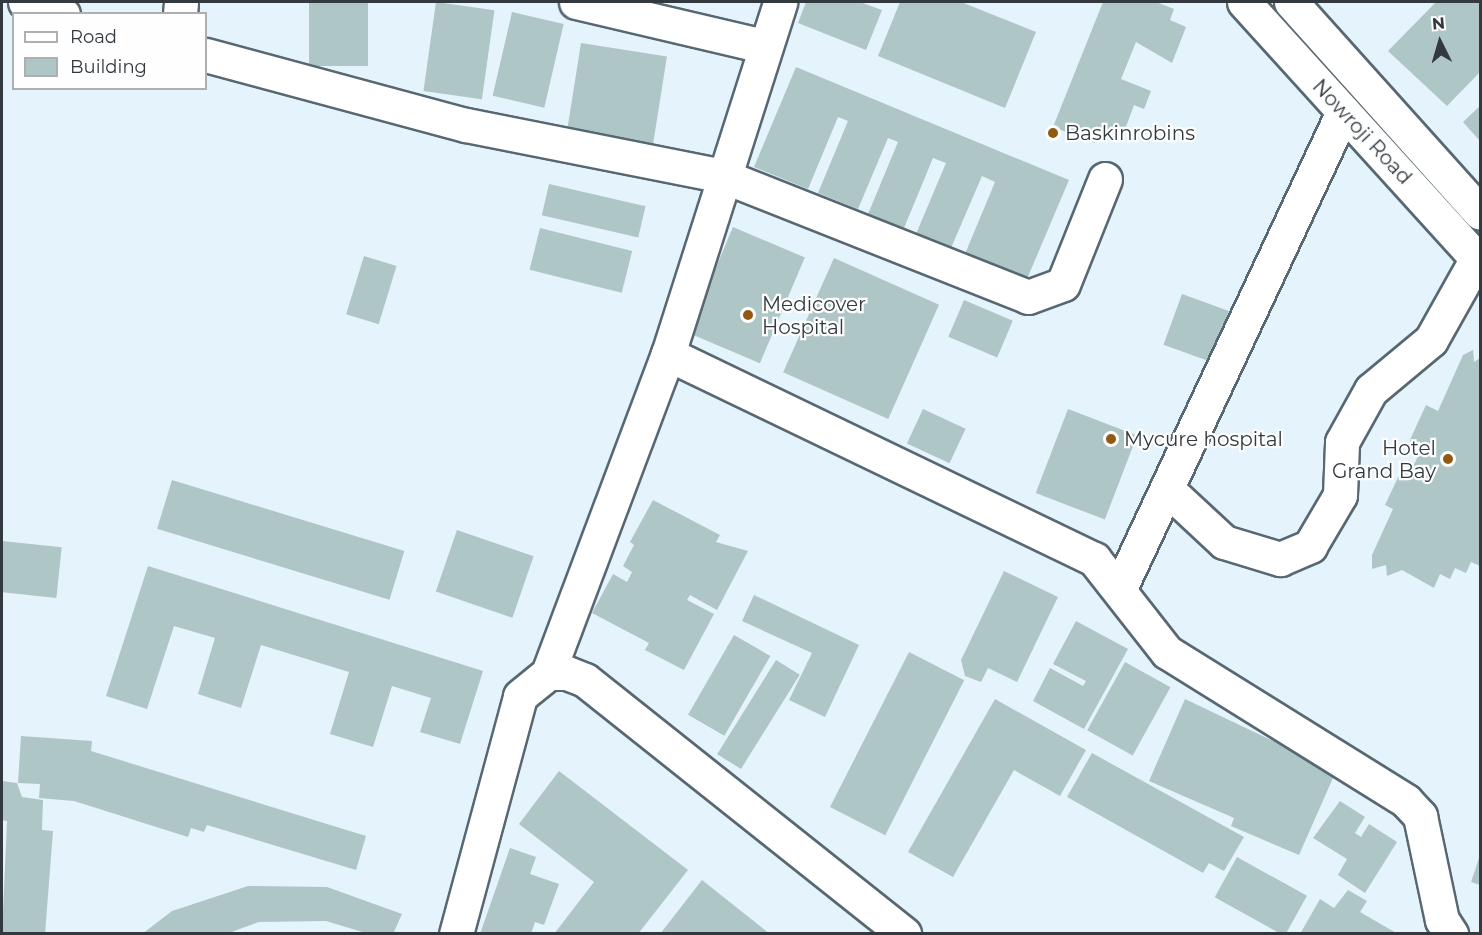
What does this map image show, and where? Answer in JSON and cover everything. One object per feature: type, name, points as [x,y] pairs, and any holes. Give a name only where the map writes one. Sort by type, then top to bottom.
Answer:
[{"type":"street","points":[[25,2],[57,12]]},
{"type":"street","points":[[576,2],[764,46]]},
{"type":"street","points":[[456,933],[520,696],[548,673],[668,354],[764,46],[780,2]]},
{"type":"street","name":"Nowroji Road","points":[[1244,2],[1479,260]]},
{"type":"street","name":"Nowroji Road","points":[[1291,2],[1480,213]]},
{"type":"street","points":[[207,55],[466,125],[723,176],[1028,297],[1063,284],[1105,179]]},
{"type":"street","points":[[1120,588],[1343,112]]},
{"type":"street","points":[[1167,489],[1224,542],[1280,558],[1310,546],[1340,495],[1342,442],[1371,390],[1431,340],[1479,260]]},
{"type":"street","points":[[668,354],[1094,559],[1120,588],[1167,652],[1406,801],[1420,816],[1442,920],[1450,933]]},
{"type":"street","points":[[548,673],[567,673],[585,680],[904,933]]},
{"type":"building","points":[[309,2],[368,2],[368,66],[309,66]]},
{"type":"building","points":[[436,2],[494,10],[482,99],[423,91]]},
{"type":"building","points":[[806,2],[860,2],[882,10],[866,50],[798,23]]},
{"type":"building","points":[[900,2],[961,2],[1036,32],[1005,108],[878,56]]},
{"type":"building","points":[[1103,2],[1156,2],[1174,9],[1170,20],[1186,27],[1172,63],[1136,42],[1121,79],[1151,91],[1144,109],[1134,105],[1123,135],[1102,127],[1095,143],[1053,127]]},
{"type":"building","points":[[1436,2],[1480,2],[1480,72],[1447,106],[1388,51]]},
{"type":"building","points":[[512,12],[564,24],[544,108],[493,96]]},
{"type":"building","points":[[581,43],[667,57],[653,144],[567,130]]},
{"type":"building","points":[[796,67],[1069,180],[1027,279],[965,254],[995,182],[982,176],[951,248],[916,234],[946,163],[933,158],[904,228],[868,214],[898,142],[888,138],[858,209],[818,193],[848,121],[838,117],[808,189],[754,167]]},
{"type":"building","points":[[1480,106],[1480,141],[1463,122]]},
{"type":"building","points":[[549,184],[645,206],[638,237],[542,215]]},
{"type":"building","points":[[733,227],[805,257],[760,363],[688,333]]},
{"type":"building","points":[[540,228],[632,251],[622,293],[530,270]]},
{"type":"building","points":[[364,256],[397,266],[379,324],[346,314]]},
{"type":"building","points":[[834,258],[939,305],[888,419],[783,372]]},
{"type":"building","points":[[1182,294],[1229,311],[1211,362],[1164,345]]},
{"type":"building","points":[[964,300],[1013,321],[997,358],[948,337]]},
{"type":"building","name":"Hotel Grand Bay","points":[[1473,350],[1474,362],[1480,358],[1480,566],[1471,562],[1466,573],[1455,568],[1450,579],[1440,574],[1434,588],[1402,570],[1387,576],[1386,565],[1372,569],[1372,555],[1393,509],[1385,505],[1401,471],[1409,475],[1422,448],[1409,442],[1426,405],[1438,411],[1463,355]]},
{"type":"building","points":[[923,409],[966,429],[950,463],[907,443]]},
{"type":"building","points":[[1068,409],[1137,436],[1105,520],[1036,493]]},
{"type":"building","points":[[172,480],[404,551],[389,600],[157,529]]},
{"type":"building","points":[[653,500],[720,535],[716,542],[748,551],[717,610],[690,595],[687,600],[714,614],[684,670],[645,650],[649,643],[592,613],[613,574],[627,582],[632,572],[623,566],[634,545],[630,542]]},
{"type":"building","points":[[457,530],[534,556],[512,618],[436,591]]},
{"type":"building","points":[[2,541],[62,547],[56,598],[2,592]]},
{"type":"building","points":[[148,566],[483,671],[460,744],[420,732],[431,698],[392,686],[373,747],[330,734],[349,672],[261,645],[241,708],[198,694],[215,638],[174,626],[147,709],[106,696]]},
{"type":"building","points":[[1004,571],[1058,597],[1017,682],[988,668],[981,682],[965,676],[961,660]]},
{"type":"building","points":[[754,595],[859,645],[825,717],[789,700],[812,653],[742,621]]},
{"type":"building","points":[[1076,621],[1128,649],[1084,729],[1033,701],[1050,668],[1083,686],[1086,681],[1053,664]]},
{"type":"building","points":[[734,635],[770,656],[724,736],[688,715]]},
{"type":"building","points":[[909,652],[964,680],[885,835],[830,807]]},
{"type":"building","points":[[776,660],[800,675],[741,769],[717,754]]},
{"type":"building","points":[[1125,662],[1170,687],[1133,755],[1087,730]]},
{"type":"building","points":[[995,699],[1086,750],[1060,796],[1014,770],[953,877],[908,852]]},
{"type":"building","points":[[1185,699],[1336,771],[1299,855],[1231,826],[1234,818],[1149,781]]},
{"type":"building","points":[[21,736],[92,741],[91,751],[366,836],[356,870],[207,825],[204,832],[191,828],[188,837],[74,801],[39,798],[40,784],[18,783]]},
{"type":"building","points":[[1092,753],[1244,837],[1224,871],[1209,863],[1203,873],[1067,797]]},
{"type":"building","points":[[559,771],[688,870],[638,934],[554,934],[594,882],[519,824]]},
{"type":"building","points":[[2,781],[17,783],[22,797],[43,800],[42,830],[53,831],[45,934],[2,934],[7,821],[2,820]]},
{"type":"building","points":[[1340,801],[1365,817],[1355,833],[1361,837],[1369,824],[1397,842],[1365,893],[1338,875],[1347,859],[1313,838]]},
{"type":"building","points":[[510,848],[536,857],[530,874],[559,884],[544,925],[535,922],[531,934],[480,934]]},
{"type":"building","points":[[1480,855],[1480,885],[1471,882]]},
{"type":"building","points":[[1237,857],[1307,896],[1286,934],[1281,934],[1215,897]]},
{"type":"building","points":[[702,880],[770,934],[660,934]]},
{"type":"building","points":[[248,886],[327,887],[402,914],[393,934],[369,934],[326,921],[259,922],[226,934],[142,934],[172,911]]},
{"type":"building","points":[[1348,890],[1367,901],[1360,912],[1398,934],[1300,934],[1320,899],[1334,908]]},
{"type":"place","name":"Baskinrobins","points":[[1053,133]]},
{"type":"place","name":"Medicover Hospital","points":[[748,315]]},
{"type":"place","name":"Mycure hospital","points":[[1111,439]]},
{"type":"place","name":"Hotel Grand Bay","points":[[1448,459]]}]
